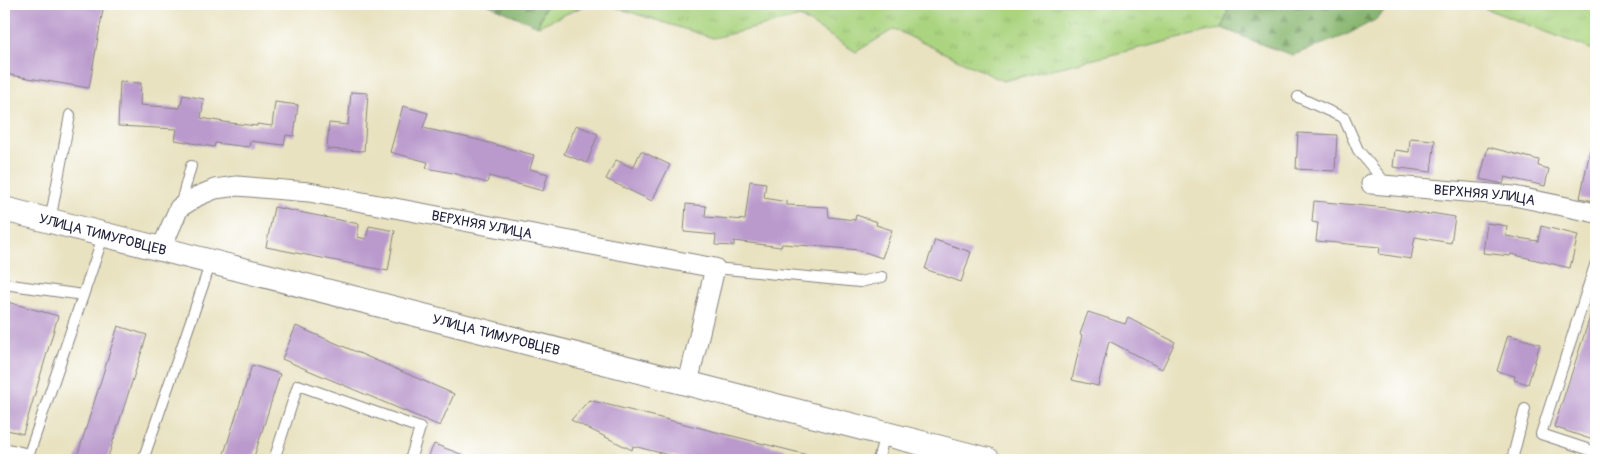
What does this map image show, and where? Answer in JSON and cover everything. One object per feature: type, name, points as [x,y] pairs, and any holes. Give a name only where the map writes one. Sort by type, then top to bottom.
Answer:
[{"type":"street","name":"ВЕРХНЯЯ УЛИЦА","points":[[1379,185],[1514,196],[1596,213]]},
{"type":"street","name":"ВЕРХНЯЯ УЛИЦА","points":[[179,208],[198,196],[215,189],[238,186],[309,192],[715,268]]},
{"type":"street","points":[[161,249],[179,208]]},
{"type":"street","name":"УЛИЦА ТИМУРОВЦЕВ","points":[[4,209],[988,460]]},
{"type":"street","points":[[688,383],[715,268]]},
{"type":"lane","points":[[1298,97],[1344,118],[1358,150],[1379,185]]},
{"type":"lane","points":[[50,220],[70,115]]},
{"type":"lane","points":[[179,208],[191,166]]},
{"type":"lane","points":[[4,448],[29,454],[104,234]]},
{"type":"lane","points":[[143,460],[211,262]]},
{"type":"lane","points":[[1596,262],[1541,434],[1596,452]]},
{"type":"lane","points":[[715,268],[860,282],[882,277]]},
{"type":"lane","points":[[4,284],[83,296]]},
{"type":"lane","points":[[274,460],[298,384],[420,428],[410,460]]},
{"type":"lane","points":[[1512,460],[1525,409]]},
{"type":"lane","points":[[878,460],[885,434]]},
{"type":"green space","points":[[487,4],[546,4],[538,26]]},
{"type":"green space","points":[[546,4],[589,4],[538,26]]},
{"type":"green space","points":[[605,4],[785,4],[823,11],[823,4],[1230,4],[1222,28],[1003,81],[894,29],[856,52],[800,17],[713,38]]},
{"type":"green space","points":[[1230,4],[1392,4],[1375,20],[1344,36],[1293,55],[1222,28]]},
{"type":"green space","points":[[1487,4],[1596,4],[1596,51],[1484,8]]},
{"type":"building","points":[[4,4],[104,4],[89,88],[4,74]]},
{"type":"building","points":[[120,82],[141,83],[140,105],[180,108],[183,95],[204,99],[201,118],[230,123],[272,126],[275,102],[298,105],[294,136],[286,135],[284,145],[250,141],[249,147],[215,143],[214,147],[175,140],[177,129],[118,126]]},
{"type":"building","points":[[351,92],[368,93],[364,151],[327,149],[329,123],[348,125]]},
{"type":"building","points":[[403,106],[428,113],[423,128],[534,155],[530,169],[548,174],[543,191],[489,176],[487,183],[453,173],[426,168],[428,162],[390,152]]},
{"type":"building","points":[[576,125],[598,134],[587,163],[564,154]]},
{"type":"building","points":[[1298,133],[1337,135],[1335,171],[1296,169]]},
{"type":"building","points":[[1410,138],[1435,140],[1431,172],[1393,167],[1395,150],[1409,152]]},
{"type":"building","points":[[1488,147],[1539,160],[1538,166],[1549,169],[1545,186],[1505,177],[1503,184],[1480,179]]},
{"type":"building","points":[[641,151],[670,165],[652,201],[606,179],[616,160],[633,168]]},
{"type":"building","points":[[1590,151],[1596,152],[1596,198],[1594,197],[1594,201],[1580,198]]},
{"type":"building","points":[[750,181],[766,183],[764,198],[787,202],[787,205],[828,207],[829,217],[855,220],[856,215],[877,222],[876,225],[892,230],[882,258],[859,250],[826,247],[782,244],[781,247],[734,241],[734,246],[715,245],[716,235],[684,232],[686,204],[706,206],[705,217],[745,220]]},
{"type":"building","points":[[1314,201],[1455,217],[1451,243],[1415,237],[1411,259],[1379,254],[1380,247],[1316,241],[1318,223],[1312,222]]},
{"type":"building","points":[[274,207],[359,224],[358,237],[366,239],[369,226],[395,231],[388,271],[266,247]]},
{"type":"building","points":[[1487,223],[1507,226],[1506,236],[1538,241],[1541,226],[1578,235],[1570,268],[1511,254],[1510,256],[1483,253]]},
{"type":"building","points":[[935,240],[971,252],[961,282],[925,269]]},
{"type":"building","points":[[4,301],[58,316],[23,434],[4,429]]},
{"type":"building","points":[[1593,308],[1596,309],[1596,441],[1554,427]]},
{"type":"building","points":[[1088,312],[1125,324],[1128,318],[1175,342],[1162,369],[1109,341],[1098,386],[1072,380],[1082,335],[1080,334]]},
{"type":"building","points":[[118,326],[147,335],[107,460],[76,460]]},
{"type":"building","points":[[296,326],[454,394],[440,426],[282,359]]},
{"type":"building","points":[[1508,335],[1540,344],[1528,384],[1514,380],[1515,376],[1497,371]]},
{"type":"building","points":[[252,365],[280,374],[253,460],[222,460]]},
{"type":"building","points":[[589,400],[808,455],[808,460],[689,460],[633,446],[632,450],[571,420]]},
{"type":"building","points":[[434,444],[474,459],[474,460],[427,460]]}]
